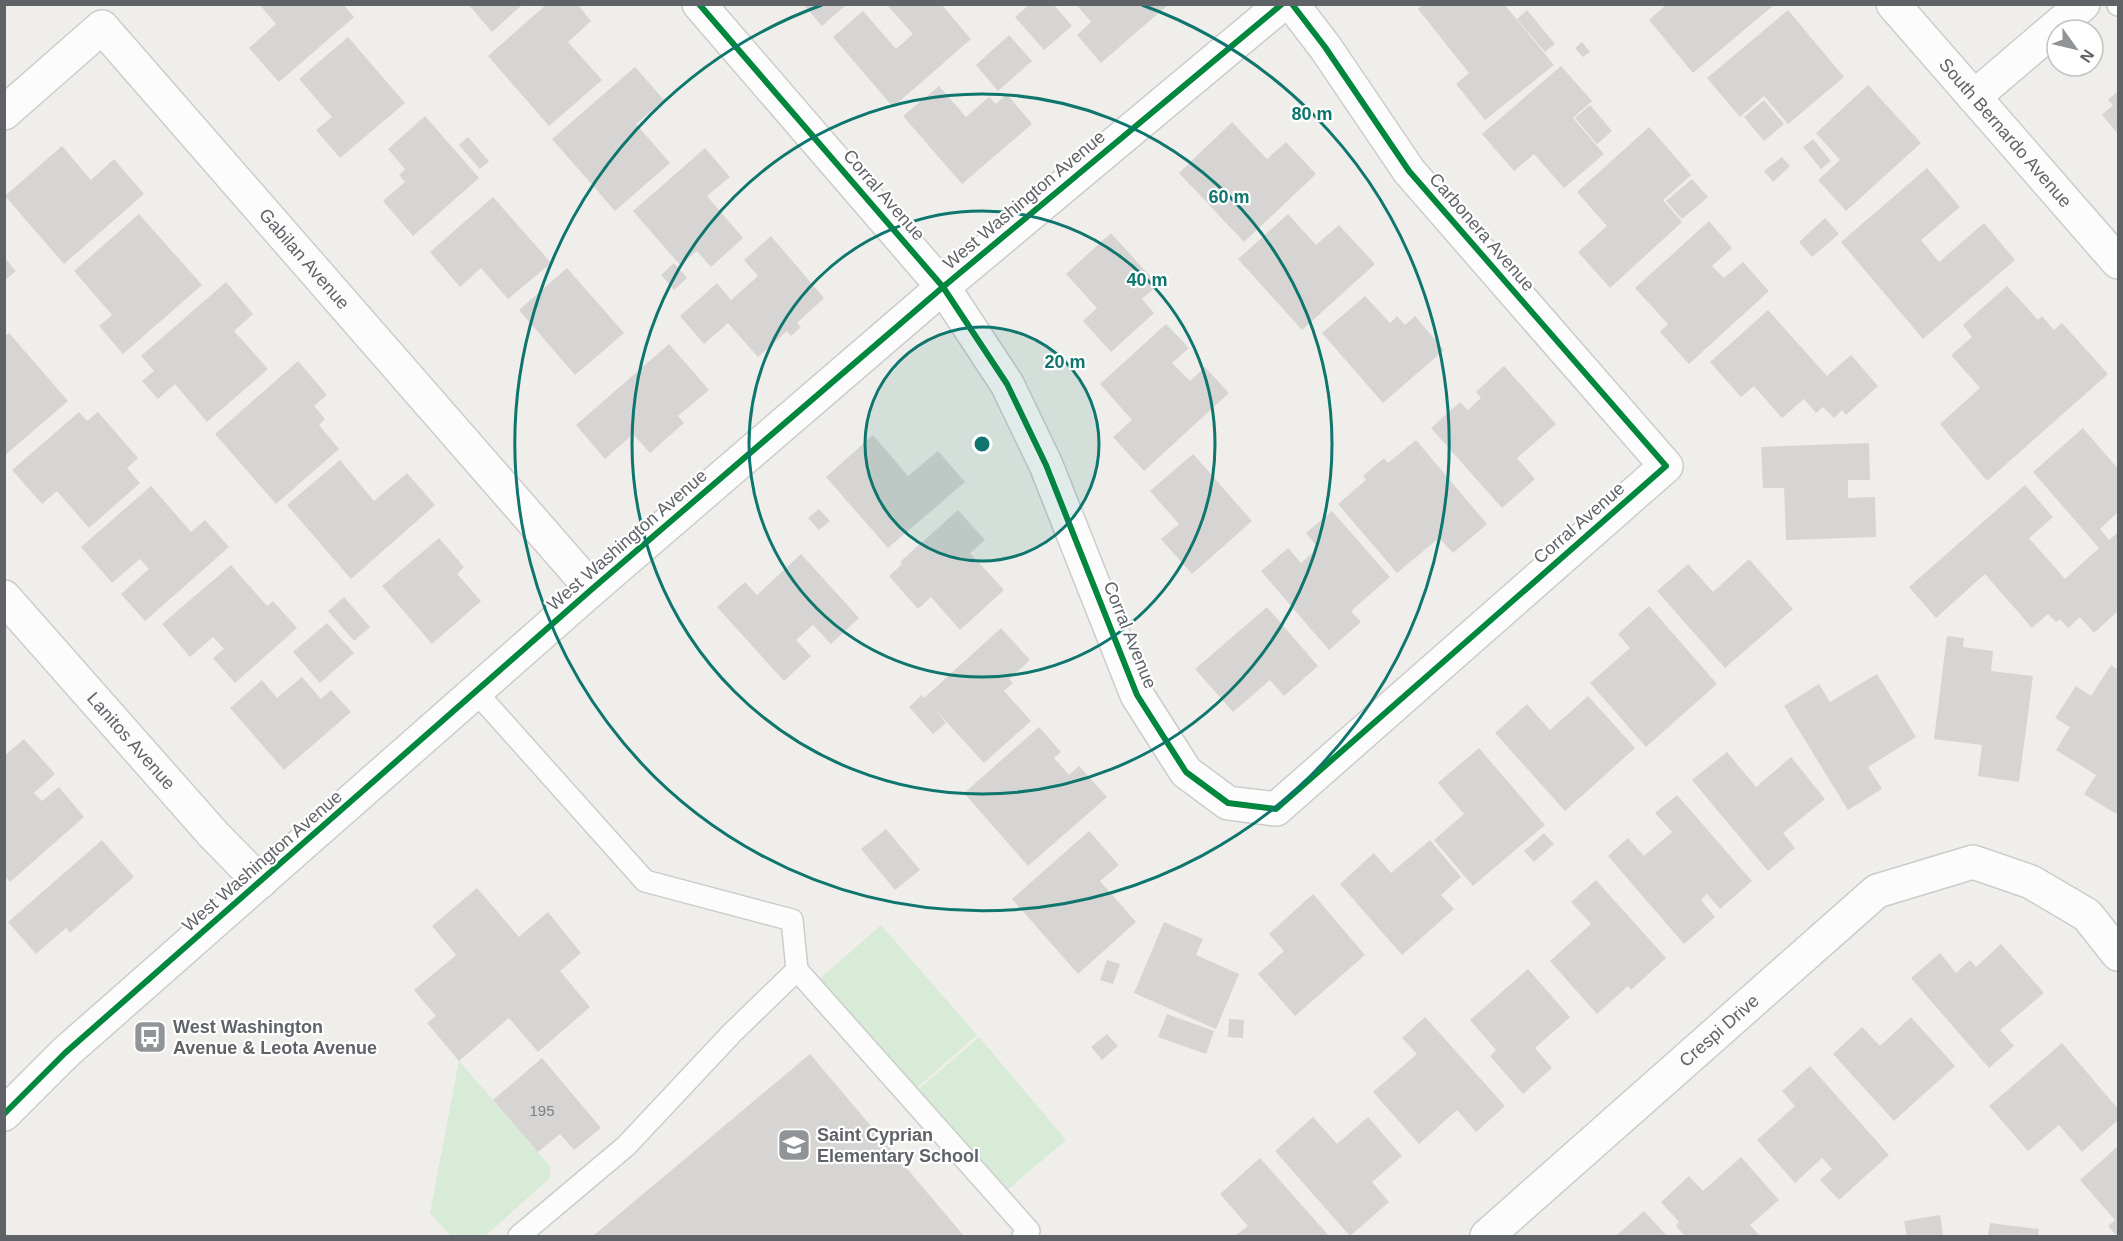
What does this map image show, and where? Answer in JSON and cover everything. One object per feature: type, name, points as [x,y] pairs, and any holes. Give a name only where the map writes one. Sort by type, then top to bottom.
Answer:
[{"type":"street","name":"Corral Avenue","points":[[699,4],[943,287],[1007,384],[1046,465],[1137,695],[1186,772],[1228,803],[1276,809],[1666,466]]},
{"type":"street","name":"West Washington Avenue","points":[[4,1114],[65,1053],[592,589],[943,287],[1282,4]]},
{"type":"street","name":"Carbonera Avenue","points":[[1292,4],[1325,46],[1409,171],[1666,466]]},
{"type":"street","name":"South Bernardo Avenue","points":[[1893,4],[2118,262]]},
{"type":"street","points":[[1974,97],[2083,4]]},
{"type":"street","name":"Gabilan Avenue","points":[[4,112],[102,27],[592,589]]},
{"type":"street","name":"Lanitos Avenue","points":[[4,597],[214,835],[260,882]]},
{"type":"street","name":"Crespi Drive","points":[[1486,1236],[1877,891],[1973,862],[2031,882],[2087,915],[2118,954]]},
{"type":"lane","points":[[476,692],[645,881],[792,920],[797,970],[1029,1231],[1023,1236]]},
{"type":"lane","points":[[519,1236],[626,1146],[732,1034],[797,970]]},
{"type":"green space","points":[[881,925],[977,1035],[910,1094],[815,983]]},
{"type":"green space","points":[[979,1037],[1066,1140],[999,1197],[912,1095]]},
{"type":"green space","points":[[459,1061],[550,1166],[550,1178],[485,1236],[451,1236],[430,1213]]},
{"type":"building","points":[[259,4],[343,4],[354,17],[279,82],[249,48],[276,24]]},
{"type":"building","points":[[468,4],[523,4],[492,32]]},
{"type":"building","points":[[547,4],[577,4],[591,21],[568,42],[602,80],[549,126],[488,56]]},
{"type":"building","points":[[803,4],[847,4],[822,26]]},
{"type":"building","points":[[886,4],[941,4],[971,39],[893,107],[833,37],[863,11],[896,49],[913,34]]},
{"type":"building","points":[[1030,4],[1053,4],[1072,26],[1044,50],[1015,17]]},
{"type":"building","points":[[1076,4],[1169,4],[1101,63],[1077,35],[1091,22]]},
{"type":"building","points":[[1424,4],[1504,4],[1554,65],[1485,120],[1456,84],[1469,73],[1418,9]]},
{"type":"building","points":[[1667,4],[1775,4],[1693,73],[1649,20]]},
{"type":"building","points":[[1527,10],[1555,44],[1545,52],[1517,19]]},
{"type":"building","points":[[1788,10],[1844,77],[1788,124],[1764,96],[1740,117],[1707,78]]},
{"type":"building","points":[[1009,35],[1032,61],[998,91],[976,65]]},
{"type":"building","points":[[348,37],[405,103],[340,158],[316,130],[332,117],[299,79]]},
{"type":"building","points":[[1582,42],[1590,52],[1583,57],[1575,48]]},
{"type":"building","points":[[1561,66],[1592,101],[1573,118],[1604,154],[1564,188],[1534,154],[1514,171],[1482,134]]},
{"type":"building","points":[[635,67],[664,100],[636,124],[670,163],[615,211],[552,139]]},
{"type":"building","points":[[1868,85],[1921,143],[1846,211],[1818,180],[1840,160],[1816,133]]},
{"type":"building","points":[[939,86],[966,117],[989,97],[996,104],[1007,94],[1032,124],[962,184],[903,116]]},
{"type":"building","points":[[2118,91],[2118,134],[2102,115],[2113,105],[2108,100]]},
{"type":"building","points":[[1764,100],[1784,124],[1764,141],[1744,117]]},
{"type":"building","points":[[1590,105],[1612,131],[1597,144],[1575,118]]},
{"type":"building","points":[[425,116],[479,178],[413,236],[383,201],[405,182],[399,175],[405,169],[388,149]]},
{"type":"building","points":[[1232,122],[1267,159],[1286,142],[1316,174],[1244,242],[1179,173]]},
{"type":"building","points":[[1649,127],[1691,175],[1663,200],[1682,222],[1610,288],[1578,252],[1607,226],[1577,192]]},
{"type":"building","points":[[468,137],[489,161],[480,169],[459,145]]},
{"type":"building","points":[[1813,139],[1831,161],[1821,169],[1803,147]]},
{"type":"building","points":[[62,146],[91,180],[114,159],[144,194],[64,264],[5,196]]},
{"type":"building","points":[[705,148],[730,177],[707,196],[743,238],[711,267],[697,251],[680,265],[633,211]]},
{"type":"building","points":[[1782,157],[1790,166],[1773,182],[1764,171]]},
{"type":"building","points":[[1927,168],[1960,207],[1921,240],[1939,262],[1984,223],[2015,260],[1923,339],[1841,242]]},
{"type":"building","points":[[1692,179],[1708,197],[1682,219],[1666,201]]},
{"type":"building","points":[[493,197],[551,263],[508,299],[481,268],[460,287],[430,252]]},
{"type":"building","points":[[139,214],[202,285],[123,354],[99,326],[112,315],[74,271]]},
{"type":"building","points":[[1288,214],[1316,245],[1339,225],[1375,264],[1302,330],[1238,259]]},
{"type":"building","points":[[1825,218],[1839,234],[1812,257],[1799,242]]},
{"type":"building","points":[[1709,221],[1732,248],[1712,266],[1724,278],[1743,262],[1769,291],[1689,364],[1660,332],[1668,324],[1635,288]]},
{"type":"building","points":[[1111,233],[1158,285],[1142,299],[1154,313],[1111,352],[1083,321],[1097,308],[1066,274]]},
{"type":"building","points":[[771,236],[824,298],[797,323],[801,327],[791,336],[787,331],[758,357],[728,323],[704,344],[680,316],[717,283],[731,300],[758,276],[744,260]]},
{"type":"building","points":[[4,257],[16,271],[4,281]]},
{"type":"building","points":[[674,263],[687,278],[674,290],[661,275]]},
{"type":"building","points":[[567,268],[624,333],[575,375],[519,310]]},
{"type":"building","points":[[226,282],[253,314],[234,331],[268,369],[207,422],[175,384],[158,399],[142,381],[154,371],[141,356]]},
{"type":"building","points":[[2007,286],[2038,320],[2042,316],[2054,330],[2062,323],[2108,374],[1987,481],[1940,424],[1980,388],[1951,355],[1972,337],[1963,325]]},
{"type":"building","points":[[1365,296],[1390,323],[1397,316],[1405,325],[1415,316],[1444,350],[1383,403],[1322,333]]},
{"type":"building","points":[[1768,310],[1827,376],[1851,355],[1878,386],[1846,415],[1842,410],[1834,418],[1823,407],[1816,413],[1804,399],[1782,418],[1754,386],[1741,397],[1710,362]]},
{"type":"building","points":[[1166,324],[1189,348],[1172,363],[1190,381],[1205,367],[1229,393],[1144,471],[1113,437],[1132,420],[1100,384]]},
{"type":"building","points":[[9,333],[68,401],[4,456],[4,337]]},
{"type":"building","points":[[669,344],[709,390],[678,416],[684,423],[650,453],[633,434],[605,459],[576,425]]},
{"type":"building","points":[[298,361],[327,395],[314,406],[325,419],[319,425],[339,449],[276,504],[215,434]]},
{"type":"building","points":[[1504,366],[1556,424],[1517,458],[1535,479],[1502,508],[1431,428],[1460,402],[1468,410],[1481,398],[1476,392]]},
{"type":"building","points":[[79,412],[87,421],[98,412],[138,458],[127,468],[140,483],[89,528],[57,491],[42,504],[12,470]]},
{"type":"building","points":[[2083,428],[2118,469],[2118,512],[2100,529],[2109,540],[2118,532],[2118,611],[2094,633],[2080,617],[2068,628],[2060,619],[2056,622],[2048,614],[2032,628],[1985,574],[1936,618],[1909,587],[2025,485],[2053,517],[2029,538],[2065,579],[2099,548],[2033,472]]},
{"type":"building","points":[[873,435],[908,476],[938,451],[965,482],[888,548],[826,477]]},
{"type":"building","points":[[1416,440],[1487,524],[1453,553],[1439,538],[1397,573],[1338,504],[1366,480],[1363,476],[1384,458],[1388,463]]},
{"type":"building","points":[[1869,443],[1870,480],[1848,480],[1848,498],[1875,497],[1876,537],[1786,540],[1784,488],[1763,488],[1761,447]]},
{"type":"building","points":[[1193,454],[1252,521],[1192,574],[1161,539],[1179,524],[1150,491]]},
{"type":"building","points":[[340,460],[374,501],[407,473],[435,505],[351,579],[287,505]]},
{"type":"building","points":[[151,486],[191,532],[205,520],[229,547],[145,621],[121,594],[149,569],[140,559],[112,583],[81,547]]},
{"type":"building","points":[[819,509],[830,521],[819,530],[808,518]]},
{"type":"building","points":[[958,510],[985,540],[970,553],[1004,590],[960,630],[931,597],[918,609],[889,576],[902,564],[900,562]]},
{"type":"building","points":[[1332,511],[1390,577],[1351,611],[1361,622],[1329,650],[1261,571],[1288,548],[1301,563],[1318,548],[1306,533]]},
{"type":"building","points":[[439,538],[464,567],[457,574],[481,601],[432,644],[382,586]]},
{"type":"building","points":[[801,554],[859,618],[831,644],[813,625],[796,640],[811,656],[784,681],[717,607],[745,582],[757,595]]},
{"type":"building","points":[[1749,559],[1793,609],[1725,668],[1657,591],[1688,564],[1713,592]]},
{"type":"building","points":[[231,565],[267,606],[273,601],[297,628],[235,683],[213,658],[224,649],[213,637],[190,657],[162,624]]},
{"type":"building","points":[[344,597],[370,627],[354,641],[328,611]]},
{"type":"building","points":[[1649,606],[1717,684],[1646,747],[1590,683],[1630,648],[1618,634]]},
{"type":"building","points":[[1267,607],[1318,666],[1284,696],[1270,680],[1233,712],[1195,669]]},
{"type":"building","points":[[327,623],[354,653],[320,683],[293,652]]},
{"type":"building","points":[[1001,628],[1030,660],[1009,679],[1013,683],[1004,691],[1031,721],[984,763],[931,705],[946,723],[933,734],[909,707],[922,695],[924,698]]},
{"type":"building","points":[[1947,636],[1964,638],[1963,647],[1993,651],[1991,671],[2033,676],[2019,782],[1978,776],[1982,745],[1934,739]]},
{"type":"building","points":[[2111,665],[2118,670],[2118,810],[2116,814],[2084,794],[2096,775],[2056,750],[2070,727],[2055,718],[2076,686],[2091,696]]},
{"type":"building","points":[[1877,674],[1916,737],[1868,767],[1882,789],[1848,810],[1784,706],[1819,684],[1830,702]]},
{"type":"building","points":[[302,677],[321,699],[331,690],[351,712],[284,770],[230,708],[262,680],[277,698]]},
{"type":"building","points":[[1588,696],[1635,748],[1565,811],[1495,733],[1527,704],[1550,730]]},
{"type":"building","points":[[1039,727],[1061,752],[1054,758],[1069,775],[1079,766],[1107,797],[1028,866],[964,793]]},
{"type":"building","points":[[24,739],[55,774],[34,793],[42,801],[59,787],[84,817],[10,882],[4,875],[4,756]]},
{"type":"building","points":[[1479,748],[1545,825],[1473,886],[1434,840],[1464,814],[1438,783]]},
{"type":"building","points":[[1727,752],[1756,787],[1791,757],[1825,799],[1783,833],[1795,848],[1768,871],[1692,780]]},
{"type":"building","points":[[1677,795],[1752,881],[1720,909],[1707,894],[1701,900],[1715,917],[1684,944],[1608,856],[1628,838],[1644,856],[1672,832],[1655,813]]},
{"type":"building","points":[[886,829],[920,870],[895,890],[861,849]]},
{"type":"building","points":[[1089,831],[1119,865],[1100,881],[1136,922],[1078,974],[1012,899]]},
{"type":"building","points":[[1544,833],[1554,844],[1534,862],[1524,851]]},
{"type":"building","points":[[102,840],[134,877],[70,933],[66,928],[36,954],[8,922]]},
{"type":"building","points":[[1430,840],[1461,877],[1441,895],[1454,909],[1402,955],[1340,884],[1374,853],[1391,873]]},
{"type":"building","points":[[1596,880],[1666,958],[1631,990],[1628,986],[1597,1014],[1550,961],[1591,924],[1571,902]]},
{"type":"building","points":[[477,888],[519,937],[548,912],[581,953],[560,971],[590,1007],[538,1052],[509,1018],[459,1061],[427,1023],[436,1016],[414,990],[456,955],[432,926]]},
{"type":"building","points":[[1313,894],[1365,955],[1295,1016],[1258,974],[1284,951],[1269,934]]},
{"type":"building","points":[[1164,922],[1203,939],[1196,955],[1239,974],[1216,1029],[1134,993]]},
{"type":"building","points":[[2001,944],[2044,993],[2000,1030],[2014,1046],[1989,1068],[1911,978],[1940,953],[1956,973],[1970,960],[1976,967]]},
{"type":"building","points":[[1107,960],[1120,964],[1113,984],[1100,980]]},
{"type":"building","points":[[1528,969],[1570,1017],[1535,1048],[1552,1068],[1523,1094],[1490,1056],[1496,1050],[1470,1020]]},
{"type":"building","points":[[1167,1014],[1214,1031],[1206,1054],[1158,1037]]},
{"type":"building","points":[[1425,1017],[1505,1106],[1476,1132],[1457,1110],[1419,1144],[1373,1092],[1417,1054],[1402,1038]]},
{"type":"building","points":[[1911,1017],[1955,1066],[1894,1121],[1833,1054],[1862,1027],[1880,1046]]},
{"type":"building","points":[[1229,1019],[1244,1020],[1243,1038],[1228,1037]]},
{"type":"building","points":[[1107,1034],[1118,1046],[1102,1060],[1091,1047]]},
{"type":"building","points":[[2062,1043],[2118,1109],[2118,1120],[2082,1152],[2059,1125],[2028,1151],[1989,1106]]},
{"type":"building","name":"Saint Cyprian Elementary School","points":[[810,1054],[964,1236],[593,1236]]},
{"type":"building","points":[[542,1058],[601,1128],[574,1150],[560,1134],[538,1152],[493,1100]]},
{"type":"building","points":[[1810,1066],[1889,1155],[1839,1200],[1820,1180],[1832,1169],[1822,1158],[1795,1183],[1757,1140],[1795,1106],[1782,1091]]},
{"type":"building","points":[[1313,1117],[1337,1144],[1368,1117],[1402,1156],[1372,1182],[1389,1202],[1350,1236],[1275,1151]]},
{"type":"building","points":[[2118,1146],[2117,1236],[2108,1226],[2115,1220],[2080,1180]]},
{"type":"building","points":[[1741,1157],[1779,1200],[1750,1225],[1760,1236],[1685,1236],[1676,1226],[1679,1222],[1661,1202],[1689,1176],[1703,1191]]},
{"type":"building","points":[[1260,1158],[1329,1236],[1235,1236],[1248,1226],[1220,1194]]},
{"type":"building","points":[[1644,1211],[1667,1236],[1616,1236]]},
{"type":"building","points":[[1940,1215],[1943,1236],[1907,1236],[1904,1221]]},
{"type":"building","points":[[1990,1223],[2039,1229],[2038,1236],[1988,1236]]},
{"type":"cycle path","points":[[699,4],[943,287],[1007,384],[1046,465],[1137,695],[1186,772],[1228,803],[1276,809],[1666,466],[1409,171],[1325,47],[1292,4]]},
{"type":"cycle path","points":[[4,1114],[65,1053],[592,589],[943,287],[1282,4]]},
{"type":"place","name":"West Washington Avenue & Leota Avenue","points":[[150,1037]]},
{"type":"place","name":"Saint Cyprian Elementary School","points":[[794,1145]]}]
